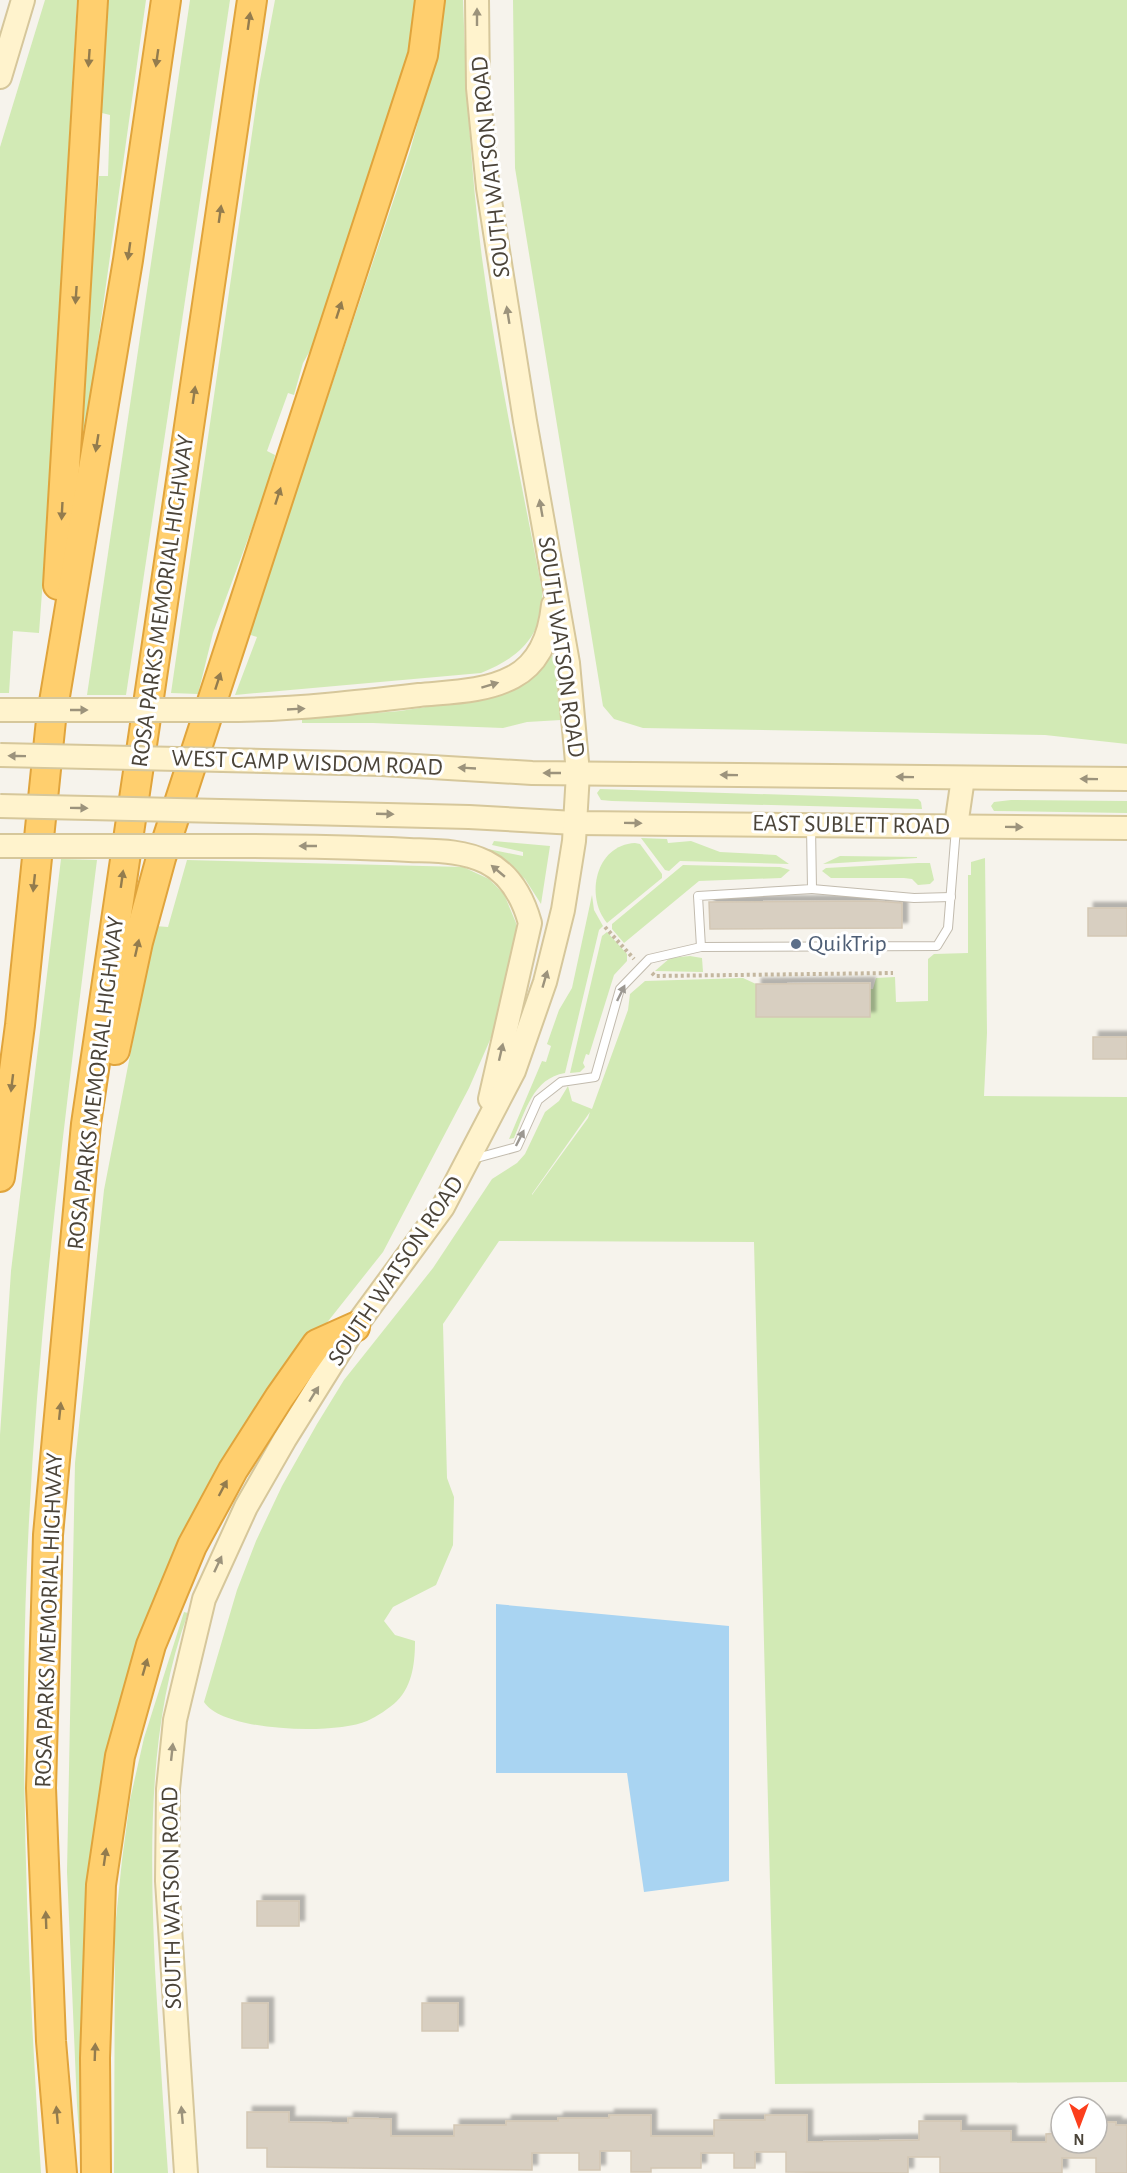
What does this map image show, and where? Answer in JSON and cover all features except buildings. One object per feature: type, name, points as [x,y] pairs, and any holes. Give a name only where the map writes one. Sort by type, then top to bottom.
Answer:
[{"type":"highway","points":[[0,1177],[20,1025],[51,720],[93,0]]},
{"type":"highway","points":[[51,720],[128,260],[166,0]]},
{"type":"highway","name":"ROSA PARKS MEMORIAL HIGHWAY","points":[[62,2173],[51,2041],[41,1788],[48,1535],[86,1124],[252,0]]},
{"type":"highway","points":[[86,1124],[105,1095],[138,942],[161,858],[423,55],[430,0]]},
{"type":"highway","points":[[96,2173],[95,2058],[101,1885],[120,1756],[151,1645],[192,1546],[233,1470],[279,1398],[317,1344],[355,1327]]},
{"type":"main road","points":[[0,77],[23,0]]},
{"type":"main road","name":"SOUTH WATSON ROAD","points":[[186,2173],[167,1881],[168,1789],[175,1720],[204,1599],[218,1565],[280,1449],[355,1327],[443,1207],[470,1160],[514,1071],[544,982],[563,910],[575,823],[578,773],[568,663],[525,421],[488,188],[478,88],[477,0]]},
{"type":"main road","points":[[0,710],[300,709],[482,688],[513,677],[535,659],[551,629],[555,586]]},
{"type":"main road","name":"WEST CAMP WISDOM ROAD","points":[[0,755],[382,764],[578,773]]},
{"type":"main road","name":"EAST SUBLETT ROAD","points":[[578,773],[1127,779]]},
{"type":"main road","points":[[956,826],[963,778]]},
{"type":"main road","name":"WEST CAMP WISDOM ROAD","points":[[0,806],[470,817],[575,823]]},
{"type":"main road","name":"EAST SUBLETT ROAD","points":[[575,823],[1127,828]]},
{"type":"main road","points":[[0,846],[347,846],[453,852],[487,862],[505,877],[523,898],[530,923],[483,1130]]},
{"type":"lane","points":[[811,825],[812,890]]},
{"type":"lane","points":[[470,1160],[517,1147],[538,1100],[561,1082],[595,1077],[620,990],[649,958],[700,947],[937,946],[948,928],[956,826]]},
{"type":"lane","points":[[700,947],[698,896],[812,890],[914,898],[951,897]]},
{"type":"path","points":[[605,927],[631,956]]},
{"type":"path","points":[[655,976],[893,973]]},
{"type":"green space","points":[[45,0],[77,0],[50,484],[39,633],[13,631],[9,693],[0,693],[0,147]]},
{"type":"green space","points":[[106,0],[146,0],[82,456],[75,455],[88,246],[96,221],[99,176],[108,176],[110,115],[98,112]]},
{"type":"green space","points":[[190,0],[230,0],[126,695],[87,695]]},
{"type":"green space","points":[[275,0],[421,0],[408,70],[319,335],[303,363],[294,395],[288,393],[267,451],[275,455],[268,485],[213,633],[198,694],[171,693],[259,85]]},
{"type":"green space","points":[[444,0],[463,0],[470,129],[482,258],[502,383],[542,590],[539,620],[534,632],[518,652],[508,660],[481,673],[235,695],[257,637],[245,633],[304,468],[410,151],[429,82]]},
{"type":"green space","points":[[513,0],[1127,0],[1127,744],[1045,735],[643,728],[614,719],[603,706],[515,168]]},
{"type":"green space","points":[[554,654],[561,720],[527,722],[503,728],[302,723],[302,719],[400,711],[483,698],[540,668]]},
{"type":"green space","points":[[600,789],[918,799],[922,809],[612,801],[601,800],[597,793]]},
{"type":"green space","points":[[1011,800],[1127,801],[1127,813],[994,811],[991,806],[994,802]]},
{"type":"green space","points":[[641,838],[667,839],[668,843],[691,841],[720,852],[776,855],[789,864],[680,861],[669,871],[665,870]]},
{"type":"green space","points":[[494,841],[550,846],[541,904],[525,879],[488,849],[523,856],[523,852],[492,845]]},
{"type":"green space","points":[[640,844],[662,874],[662,878],[607,923],[596,900],[598,874],[603,862],[611,853],[621,846]]},
{"type":"green space","points":[[840,856],[917,857],[917,858],[823,864]]},
{"type":"green space","points":[[985,858],[987,1033],[984,1096],[1127,1097],[1127,2082],[775,2084],[754,1242],[499,1241],[443,1324],[447,1478],[454,1497],[453,1545],[436,1585],[393,1607],[384,1621],[395,1635],[415,1641],[412,1672],[407,1688],[391,1707],[379,1715],[367,1721],[331,1728],[306,1729],[255,1725],[233,1720],[215,1712],[204,1702],[237,1590],[256,1541],[282,1486],[317,1424],[344,1380],[433,1268],[492,1179],[517,1163],[525,1154],[545,1112],[559,1101],[568,1086],[572,1101],[592,1109],[628,1010],[630,994],[645,981],[743,978],[756,984],[756,1017],[870,1017],[870,989],[873,989],[876,978],[895,977],[896,1002],[928,1001],[928,959],[934,954],[968,953],[968,875],[971,875],[971,862]],"holes":[[[590,1112],[588,1118],[532,1195]]]},
{"type":"green space","points":[[61,859],[97,860],[48,1271],[31,1477],[26,1581],[24,1745],[26,1867],[41,2173],[0,2173],[0,1435],[11,1271]]},
{"type":"green space","points":[[187,860],[463,867],[489,879],[504,894],[516,923],[518,949],[504,1008],[469,1088],[383,1252],[287,1373],[149,1619],[82,2136],[79,2133],[77,2105],[67,1872],[75,1463],[104,1190],[155,926],[168,927]]},
{"type":"green space","points":[[930,863],[934,880],[930,884],[918,885],[912,879],[904,878],[831,878],[822,871],[826,868]]},
{"type":"green space","points":[[683,865],[780,867],[790,870],[781,878],[699,881],[624,943],[612,929],[612,924]]},
{"type":"green space","points":[[592,895],[594,910],[603,926],[599,930],[565,1073],[554,1076],[538,1089],[527,1107],[514,1138],[509,1139],[542,1061],[546,1062],[551,1046],[547,1044],[559,1010],[572,988]]},
{"type":"green space","points":[[607,932],[627,954],[627,961],[614,975],[589,1055],[586,1054],[583,1063],[585,1067],[580,1072],[570,1073],[602,936]]},
{"type":"green space","points":[[690,956],[702,958],[703,972],[655,971],[670,958]]},
{"type":"green space","points":[[184,1612],[188,1613],[165,1699],[158,1744],[152,1834],[155,1969],[168,2173],[114,2173],[115,1928],[122,1860],[130,1800],[144,1738]]},
{"type":"water","points":[[496,1604],[729,1626],[729,1881],[644,1892],[627,1773],[496,1773]]},
{"type":"place","name":"QuikTrip","points":[[796,944]]}]
